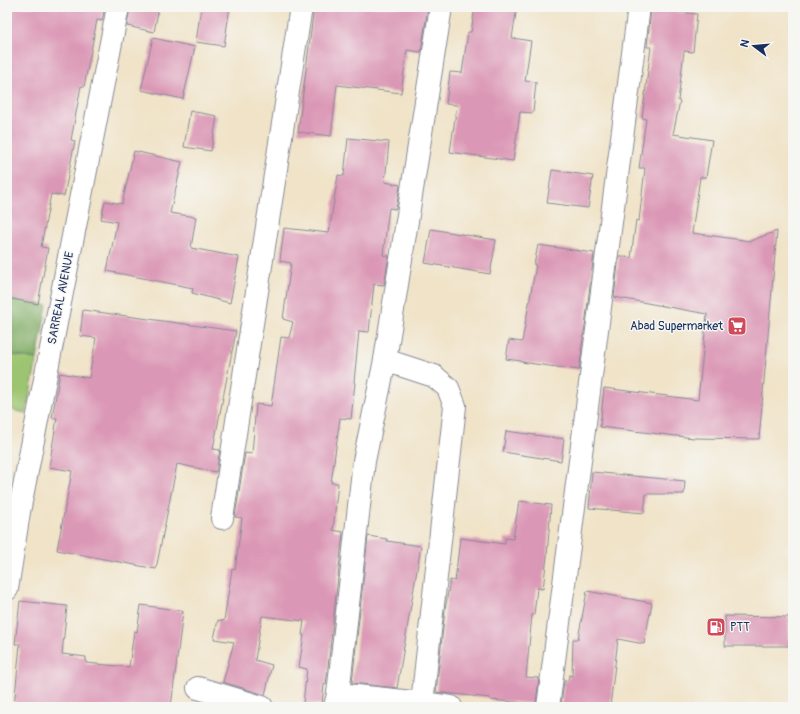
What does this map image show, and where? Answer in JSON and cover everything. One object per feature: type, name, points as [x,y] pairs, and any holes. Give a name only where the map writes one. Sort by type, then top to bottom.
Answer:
[{"type":"street","name":"SARREAL AVENUE","points":[[7,589],[19,512],[118,7]]},
{"type":"street","points":[[222,518],[301,7]]},
{"type":"street","points":[[441,7],[385,360],[364,461],[337,700],[422,703],[451,707]]},
{"type":"street","points":[[548,707],[639,7]]},
{"type":"street","points":[[385,360],[434,376],[448,388],[455,406],[422,703]]},
{"type":"street","points":[[198,688],[262,707]]},
{"type":"green space","points":[[7,298],[47,305],[37,359],[7,354]]},
{"type":"green space","points":[[7,354],[37,359],[26,413],[7,409]]},
{"type":"building","points":[[7,7],[105,7],[102,21],[97,20],[84,87],[81,86],[71,140],[75,141],[64,196],[51,194],[41,247],[48,248],[38,304],[7,298]]},
{"type":"building","points":[[130,7],[159,7],[154,32],[127,26]]},
{"type":"building","points":[[201,7],[230,7],[224,46],[196,42]]},
{"type":"building","points":[[314,7],[428,7],[421,52],[407,50],[401,93],[337,85],[331,136],[298,132]]},
{"type":"building","points":[[475,7],[517,7],[512,38],[531,41],[525,81],[536,82],[533,113],[520,112],[513,161],[450,152],[457,105],[446,104],[450,72],[462,73],[468,32],[471,32]]},
{"type":"building","points":[[651,9],[697,14],[693,52],[684,51],[678,101],[680,101],[673,134],[712,140],[706,177],[700,177],[692,233],[750,241],[777,231],[759,439],[694,438],[600,427],[604,388],[698,400],[707,314],[614,297],[619,256],[631,258],[636,220],[639,221],[645,168],[639,168],[646,119],[642,118],[651,47],[647,47]]},
{"type":"building","points":[[153,38],[195,47],[183,99],[141,90]]},
{"type":"building","points":[[190,111],[217,116],[211,151],[184,147]]},
{"type":"building","points":[[348,138],[389,142],[385,182],[400,185],[396,209],[389,208],[383,255],[389,256],[384,285],[374,284],[369,332],[359,331],[351,419],[340,418],[331,483],[338,483],[333,530],[343,532],[326,685],[324,684],[322,705],[303,703],[307,669],[299,667],[304,635],[302,635],[304,621],[262,616],[255,660],[272,665],[265,695],[223,682],[234,642],[214,639],[218,620],[224,621],[232,569],[235,570],[242,518],[235,517],[245,453],[252,454],[256,404],[271,406],[281,337],[289,338],[293,322],[283,319],[291,263],[280,261],[284,228],[329,233],[338,175],[344,176]]},
{"type":"building","points":[[134,151],[182,162],[170,213],[196,217],[191,248],[239,257],[230,303],[192,293],[193,288],[107,271],[117,222],[101,219],[105,201],[122,204]]},
{"type":"building","points":[[552,170],[593,176],[588,208],[547,203]]},
{"type":"building","points":[[431,229],[496,240],[490,274],[425,263]]},
{"type":"building","points":[[538,245],[594,253],[579,370],[506,359],[509,340],[522,342],[536,265],[534,265]]},
{"type":"building","points":[[83,310],[236,331],[213,449],[220,450],[216,472],[177,464],[156,569],[57,550],[72,471],[49,467],[57,418],[52,418],[60,373],[89,378],[96,338],[80,336]]},
{"type":"building","points":[[506,431],[564,439],[561,461],[503,452]]},
{"type":"building","points":[[592,472],[685,481],[684,494],[646,494],[644,513],[589,508]]},
{"type":"building","points":[[519,501],[551,505],[543,589],[537,588],[534,615],[532,615],[526,677],[539,678],[536,704],[490,700],[490,698],[436,692],[445,610],[450,580],[455,581],[460,538],[505,544],[505,538],[513,539]]},
{"type":"building","points":[[368,536],[387,539],[387,541],[421,546],[397,688],[352,683]]},
{"type":"building","points":[[587,591],[652,603],[644,644],[618,639],[610,707],[561,706],[564,681],[568,681],[569,675],[572,676],[573,639],[578,639]]},
{"type":"building","points":[[20,601],[67,606],[62,654],[86,657],[86,663],[129,667],[134,631],[137,632],[141,605],[183,611],[171,707],[14,707],[20,644],[15,644]]},
{"type":"building","points":[[725,616],[789,617],[789,646],[725,646]]},
{"type":"place","name":"Abad Supermarket","points":[[737,326]]},
{"type":"place","name":"PTT","points":[[716,627]]}]
